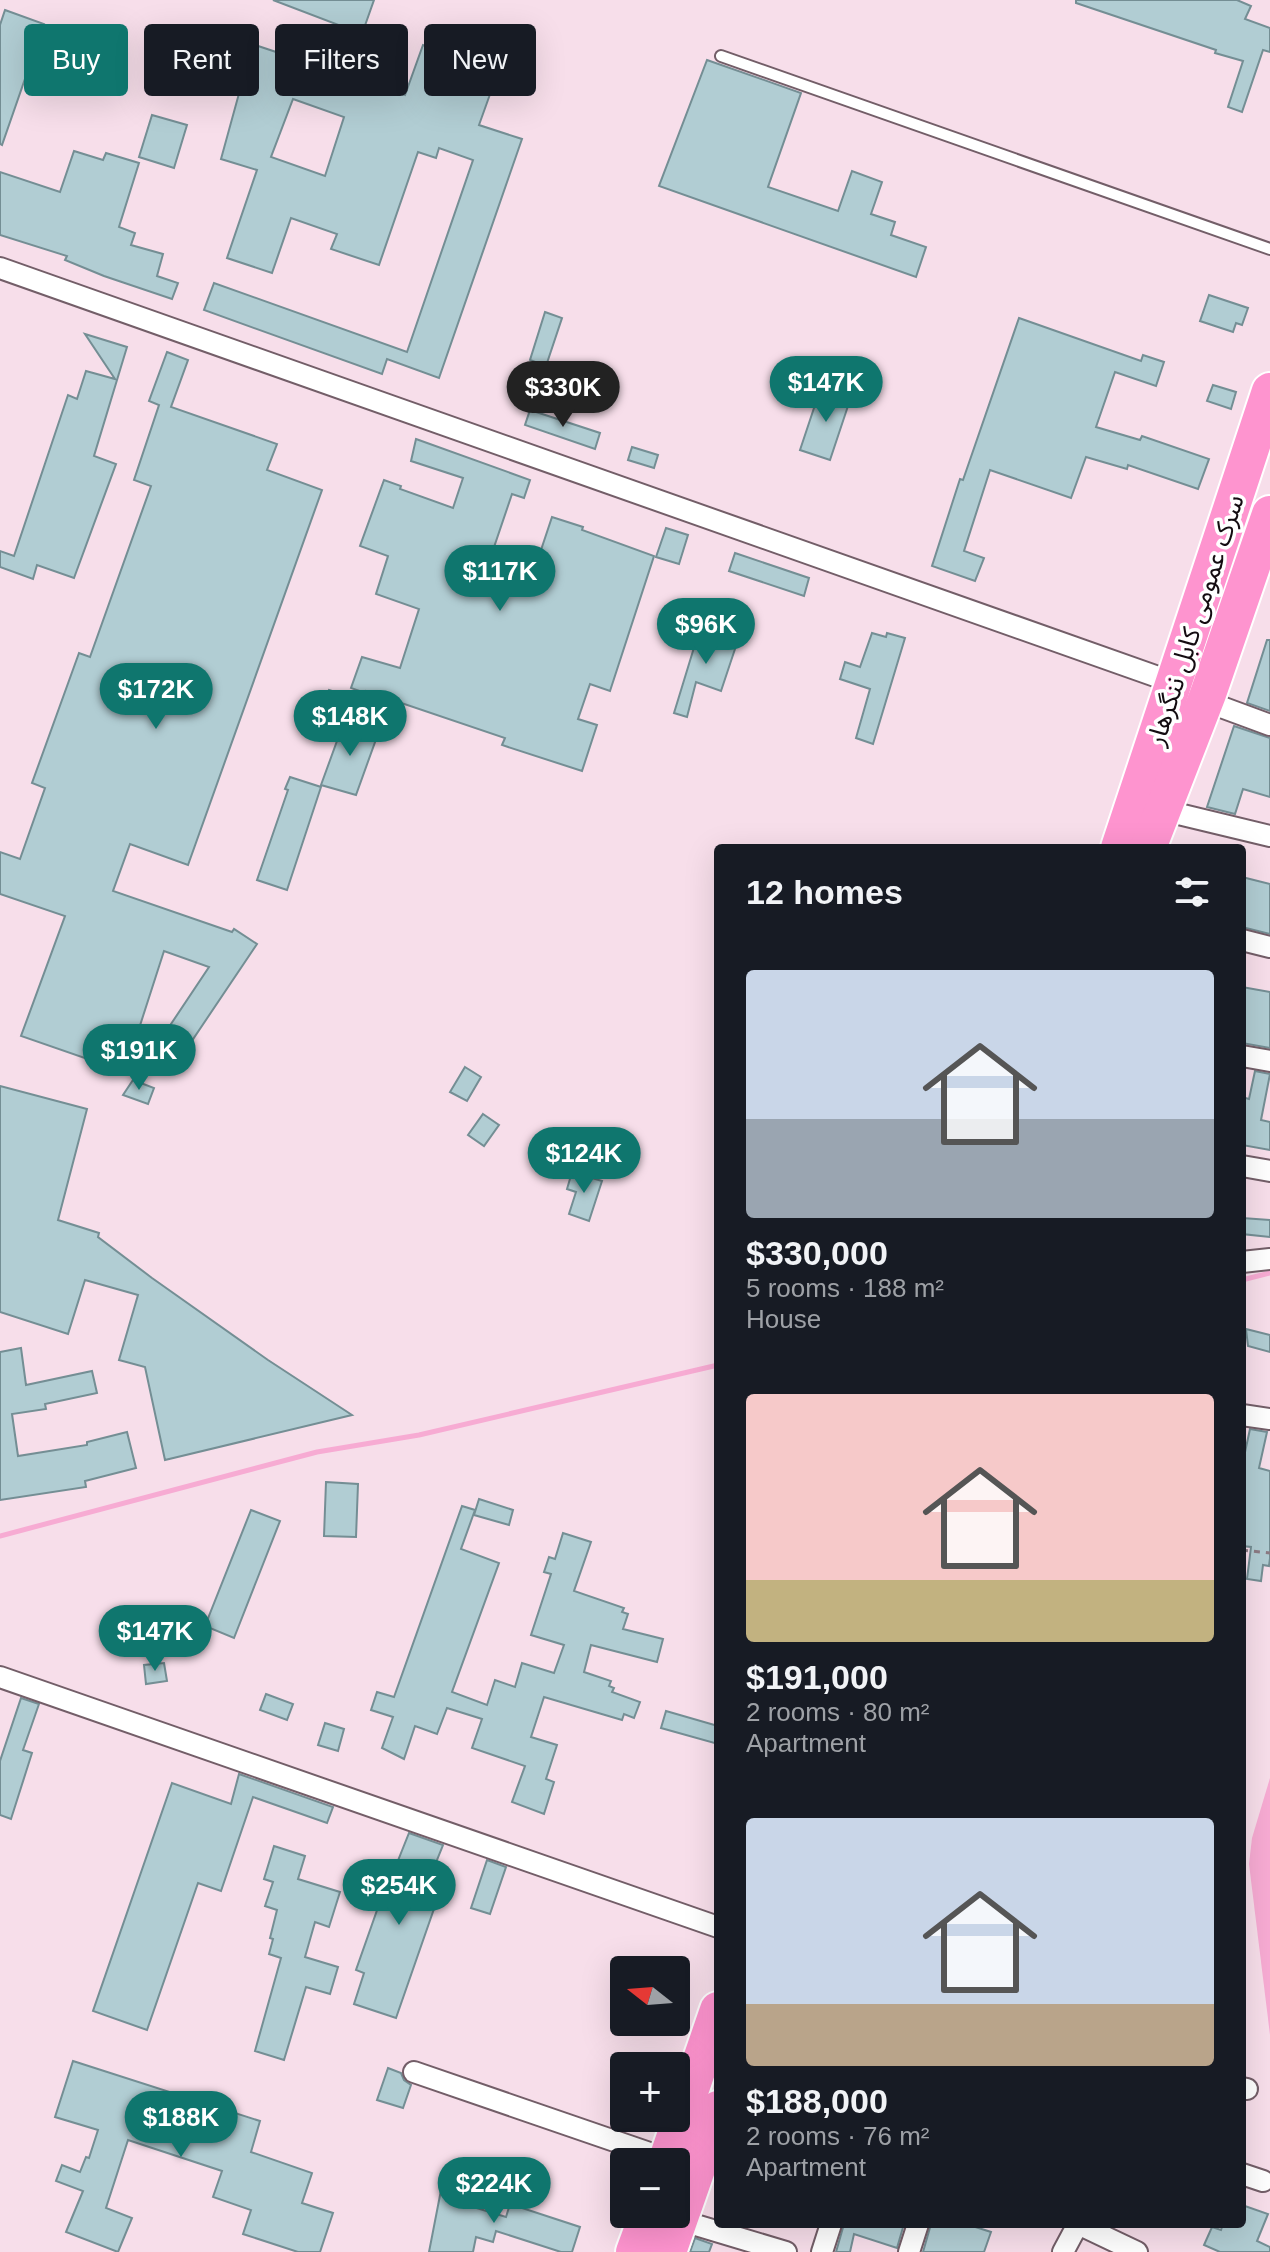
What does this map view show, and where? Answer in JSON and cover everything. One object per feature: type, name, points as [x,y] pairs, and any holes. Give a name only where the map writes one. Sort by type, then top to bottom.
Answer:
[{"type":"highway","name":"سرک عمومی کابل ننگرهار","points":[[1149,844],[1196,693],[1270,391]]},
{"type":"highway","name":"سرک عمومی کابل ننگرهار","points":[[1121,844],[1196,693],[1270,514]]},
{"type":"highway","points":[[670,2148],[714,2022]]},
{"type":"highway","points":[[634,2252],[665,2229],[714,2118]]},
{"type":"street","points":[[0,268],[1196,693],[1270,725]]},
{"type":"street","points":[[1162,810],[1270,836]]},
{"type":"street","points":[[1246,941],[1270,947]]},
{"type":"street","points":[[1246,1057],[1270,1061]]},
{"type":"street","points":[[1246,1167],[1270,1171]]},
{"type":"street","points":[[1246,1262],[1270,1259]]},
{"type":"street","points":[[1246,1416],[1270,1419]]},
{"type":"street","points":[[0,1677],[714,1926]]},
{"type":"street","points":[[414,2072],[632,2148]]},
{"type":"street","points":[[1246,2175],[1263,2181]]},
{"type":"street","points":[[822,2252],[830,2228]]},
{"type":"street","points":[[909,2252],[917,2228]]},
{"type":"street","points":[[1063,2252],[1076,2228]]},
{"type":"street","points":[[1086,2228],[1137,2252]]},
{"type":"street","points":[[665,2229],[786,2252]]},
{"type":"lane","points":[[721,56],[1270,249]]},
{"type":"path","points":[[1246,1550],[1270,1553]]},
{"type":"shaded area","points":[[1270,1778],[1270,2035],[1249,1864],[1252,1838]]},
{"type":"building","points":[[273,0],[374,0],[366,24],[336,24]]},
{"type":"building","points":[[1076,0],[1237,0],[1251,6],[1245,19],[1270,28],[1270,52],[1263,50],[1242,112],[1228,107],[1243,61],[1076,3]]},
{"type":"building","points":[[5,10],[44,24],[24,24],[24,82],[2,145],[0,144],[0,25]]},
{"type":"building","points":[[423,45],[424,96],[489,96],[479,125],[522,139],[439,378],[387,359],[382,374],[204,310],[214,283],[407,352],[473,160],[439,148],[436,158],[418,152],[379,265],[331,249],[337,234],[291,218],[272,273],[227,258],[257,170],[221,159],[238,96],[259,96],[259,46],[275,52],[275,96],[408,96],[408,87]],"holes":[[[293,99],[344,117],[325,176],[271,157]]]},
{"type":"building","points":[[707,60],[801,93],[768,187],[838,211],[852,171],[882,182],[871,214],[895,222],[891,235],[926,247],[916,277],[659,186]]},
{"type":"building","points":[[152,115],[187,125],[174,168],[139,157]]},
{"type":"building","points":[[74,151],[103,160],[106,153],[139,163],[119,227],[135,233],[131,245],[163,254],[157,276],[178,283],[172,299],[104,276],[65,260],[67,256],[0,235],[0,172],[60,192]]},
{"type":"building","points":[[1209,295],[1248,308],[1242,325],[1236,323],[1233,332],[1200,321]]},
{"type":"building","points":[[545,312],[562,318],[546,366],[530,360]]},
{"type":"building","points":[[1019,318],[1141,361],[1143,355],[1164,362],[1156,386],[1115,372],[1096,427],[1140,440],[1142,436],[1209,459],[1198,489],[1128,465],[1127,469],[1086,457],[1071,498],[990,470],[964,551],[984,558],[975,581],[932,566]]},
{"type":"building","points":[[85,334],[127,347],[94,456],[116,464],[74,578],[37,565],[33,579],[0,567],[0,551],[14,556],[68,395],[77,399],[86,371],[115,379]]},
{"type":"building","points":[[167,352],[188,360],[171,407],[277,444],[267,470],[322,490],[188,865],[130,844],[113,891],[232,932],[234,929],[257,944],[177,1063],[155,1048],[209,967],[164,951],[125,1072],[21,1036],[65,916],[0,894],[0,852],[20,859],[45,788],[32,783],[79,653],[90,657],[151,486],[134,480],[159,405],[149,401]]},
{"type":"building","points":[[1213,385],[1236,392],[1231,409],[1207,401]]},
{"type":"building","points":[[821,387],[851,397],[830,460],[800,450]]},
{"type":"building","points":[[530,410],[600,433],[595,449],[525,425]]},
{"type":"building","points":[[416,439],[530,480],[524,498],[512,494],[489,562],[532,577],[552,517],[654,556],[610,691],[590,684],[578,719],[597,725],[582,771],[502,745],[505,738],[351,688],[362,657],[400,668],[419,609],[376,594],[388,556],[360,546],[384,480],[453,508],[463,478],[411,461]]},
{"type":"building","points":[[632,447],[658,455],[654,468],[628,460]]},
{"type":"building","points":[[666,528],[688,535],[679,564],[656,557]]},
{"type":"building","points":[[735,553],[809,578],[804,596],[729,571]]},
{"type":"building","points":[[700,628],[738,640],[721,691],[696,682],[687,717],[674,713]]},
{"type":"building","points":[[872,633],[905,638],[873,744],[856,738],[870,689],[840,679],[845,662],[860,667]]},
{"type":"building","points":[[1267,640],[1270,640],[1270,711],[1247,703]]},
{"type":"building","points":[[329,690],[344,695],[335,721],[319,716]]},
{"type":"building","points":[[345,719],[379,731],[356,795],[321,785]]},
{"type":"building","points":[[1234,726],[1270,738],[1270,797],[1243,789],[1235,814],[1207,807]]},
{"type":"building","points":[[290,777],[321,787],[287,890],[257,880]]},
{"type":"building","points":[[1246,878],[1270,884],[1270,934],[1246,928]]},
{"type":"building","points":[[1246,988],[1270,992],[1270,1048],[1246,1044]]},
{"type":"building","points":[[465,1067],[481,1077],[467,1101],[450,1092]]},
{"type":"building","points":[[1255,1071],[1270,1074],[1261,1120],[1270,1122],[1270,1150],[1246,1146],[1246,1098],[1249,1099]]},
{"type":"building","points":[[133,1080],[154,1088],[148,1104],[123,1095]]},
{"type":"building","points":[[0,1086],[87,1109],[58,1220],[99,1233],[98,1237],[152,1278],[352,1415],[165,1460],[145,1367],[119,1360],[138,1295],[85,1280],[68,1334],[0,1312]]},
{"type":"building","points":[[483,1114],[499,1125],[484,1146],[468,1135]]},
{"type":"building","points":[[572,1172],[602,1181],[589,1221],[569,1214],[576,1192],[567,1189]]},
{"type":"building","points":[[1246,1218],[1270,1220],[1270,1237],[1246,1234]]},
{"type":"building","points":[[1246,1329],[1270,1335],[1270,1352],[1248,1346]]},
{"type":"building","points":[[21,1348],[26,1385],[92,1371],[97,1393],[45,1404],[46,1409],[12,1414],[18,1456],[87,1445],[87,1442],[127,1432],[136,1468],[85,1481],[86,1487],[0,1500],[0,1352]]},
{"type":"building","points":[[1250,1429],[1267,1432],[1259,1468],[1270,1471],[1270,1558],[1269,1566],[1263,1565],[1261,1581],[1247,1579],[1251,1547],[1246,1546],[1246,1448]]},
{"type":"building","points":[[326,1482],[358,1484],[356,1537],[324,1536]]},
{"type":"building","points":[[479,1499],[513,1510],[509,1525],[474,1515]]},
{"type":"building","points":[[462,1506],[475,1510],[461,1549],[499,1563],[452,1692],[487,1705],[495,1680],[515,1687],[522,1663],[554,1673],[564,1645],[531,1635],[551,1574],[544,1572],[549,1557],[555,1559],[563,1533],[591,1542],[574,1591],[624,1608],[622,1612],[628,1614],[623,1629],[663,1639],[657,1662],[591,1645],[584,1672],[611,1681],[609,1686],[614,1688],[612,1692],[640,1702],[634,1718],[624,1714],[622,1720],[544,1697],[531,1737],[557,1745],[546,1779],[554,1782],[544,1814],[512,1802],[525,1766],[472,1748],[482,1719],[447,1708],[437,1734],[415,1726],[404,1759],[382,1748],[393,1717],[371,1710],[377,1692],[394,1697]]},
{"type":"building","points":[[251,1510],[280,1521],[234,1638],[205,1626]]},
{"type":"building","points":[[164,1663],[167,1681],[146,1684],[144,1665]]},
{"type":"building","points":[[266,1694],[293,1704],[287,1720],[260,1710]]},
{"type":"building","points":[[21,1698],[39,1704],[23,1750],[32,1753],[11,1819],[0,1815],[0,1761]]},
{"type":"building","points":[[666,1711],[714,1725],[714,1743],[661,1728]]},
{"type":"building","points":[[325,1723],[344,1729],[338,1751],[318,1745]]},
{"type":"building","points":[[239,1774],[333,1807],[327,1823],[253,1797],[221,1891],[198,1883],[147,2030],[93,2011],[172,1783],[231,1804]]},
{"type":"building","points":[[409,1833],[443,1845],[431,1875],[444,1880],[396,2018],[354,2004],[364,1973],[356,1970],[394,1862],[397,1863]]},
{"type":"building","points":[[274,1846],[305,1856],[298,1879],[340,1892],[329,1927],[315,1922],[305,1957],[338,1967],[330,1994],[306,1987],[284,2060],[255,2051],[281,1958],[269,1954],[277,1910],[265,1906],[273,1882],[264,1879]]},
{"type":"building","points":[[487,1860],[506,1867],[490,1914],[471,1908]]},
{"type":"building","points":[[73,2061],[260,2121],[251,2152],[312,2173],[302,2203],[333,2213],[320,2252],[298,2252],[243,2234],[251,2210],[213,2197],[222,2171],[128,2140],[106,2208],[132,2218],[118,2252],[66,2232],[83,2191],[56,2181],[62,2165],[80,2172],[86,2157],[89,2158],[98,2130],[55,2117]]},
{"type":"building","points":[[388,2068],[401,2073],[411,2085],[403,2108],[377,2100]]},
{"type":"building","points":[[442,2185],[473,2191],[470,2206],[506,2217],[510,2204],[580,2227],[572,2252],[561,2252],[496,2231],[493,2242],[476,2237],[473,2252],[429,2252]]},
{"type":"building","points":[[1246,2206],[1268,2214],[1257,2241],[1270,2247],[1270,2252],[1220,2252],[1204,2245],[1212,2228],[1246,2228]]},
{"type":"building","points":[[843,2228],[903,2228],[897,2248],[854,2234],[850,2252],[836,2252]]},
{"type":"building","points":[[930,2228],[978,2228],[991,2232],[984,2252],[923,2252]]},
{"type":"building","points":[[695,2238],[712,2244],[709,2252],[690,2252]]},
{"type":"waterway","points":[[1246,1279],[1270,1273]]},
{"type":"waterway","points":[[0,1536],[317,1452],[419,1435],[714,1366]]}]
